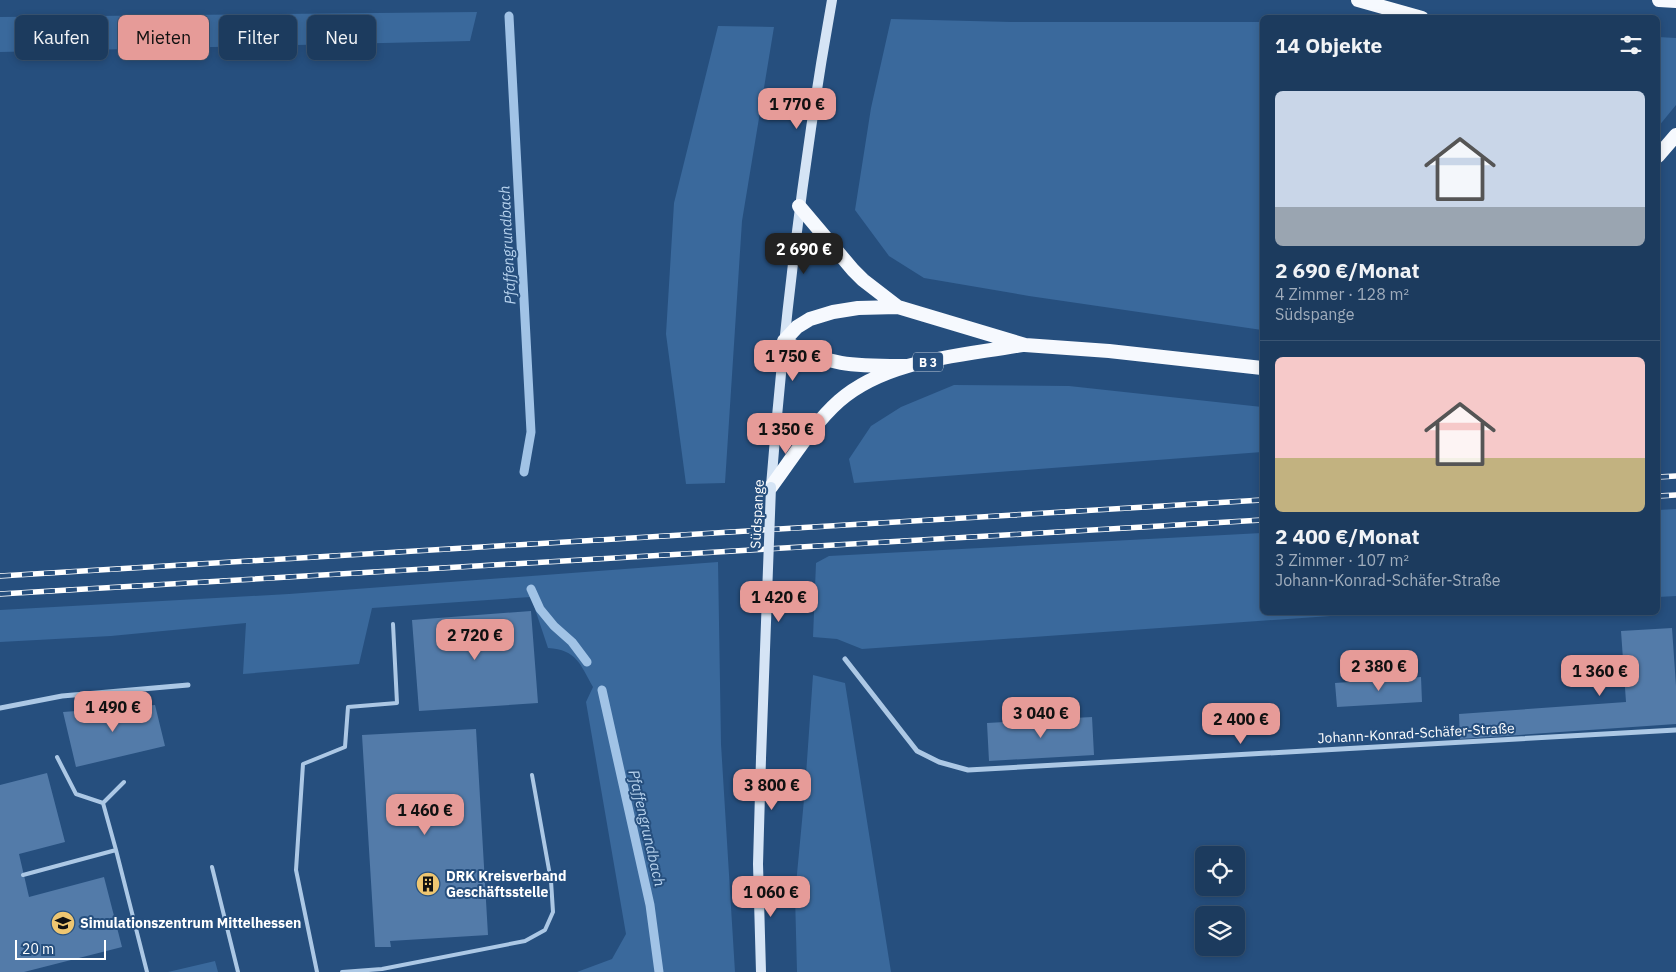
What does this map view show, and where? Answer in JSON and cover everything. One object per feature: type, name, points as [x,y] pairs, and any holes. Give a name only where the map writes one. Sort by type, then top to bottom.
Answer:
[{"type":"highway","points":[[1358,0],[1411,15]]},
{"type":"highway","points":[[1659,0],[1676,1]]},
{"type":"highway","points":[[1660,154],[1676,135]]},
{"type":"highway","name":"B 3","points":[[799,206],[858,275],[898,307]]},
{"type":"highway","name":"B 3","points":[[1025,344],[906,366],[858,366],[834,363],[807,354],[784,342],[797,327],[810,319],[858,308],[898,307],[1025,344],[1260,368]]},
{"type":"highway","name":"B 3","points":[[771,488],[811,434],[839,401],[867,381],[906,366]]},
{"type":"main road","name":"Südspange","points":[[761,972],[758,864],[771,488],[799,206],[814,101],[832,0]]},
{"type":"street","name":"Johann-Konrad-Schäfer-Straße","points":[[845,659],[917,751],[939,762],[968,770],[1676,730]]},
{"type":"street","points":[[0,708],[62,696],[188,685]]},
{"type":"lane","points":[[318,972],[296,870],[304,764],[345,747],[348,707],[397,703],[393,624]]},
{"type":"lane","points":[[57,757],[76,794],[103,803]]},
{"type":"lane","points":[[342,972],[382,969],[525,941],[546,930],[553,912],[551,881],[532,775]]},
{"type":"lane","points":[[103,803],[124,782]]},
{"type":"lane","points":[[103,803],[147,972]]},
{"type":"lane","points":[[23,874],[116,850]]},
{"type":"lane","points":[[212,867],[238,972]]},
{"type":"shaded area","points":[[477,12],[470,41],[376,43],[376,15],[307,15],[307,45],[297,45],[297,15],[219,15],[219,47],[209,47],[209,15],[191,15]]},
{"type":"shaded area","points":[[108,16],[118,16],[118,49],[108,49]]},
{"type":"shaded area","points":[[0,17],[15,17],[15,52],[0,52]]},
{"type":"shaded area","points":[[891,19],[1011,22],[1260,22],[1260,330],[1029,296],[924,278],[889,256],[855,210],[871,108]]},
{"type":"shaded area","points":[[718,26],[774,27],[742,221],[725,483],[686,484],[666,334],[674,203]]},
{"type":"shaded area","points":[[1660,37],[1676,38],[1676,105],[1660,125]]},
{"type":"shaded area","points":[[954,385],[1069,386],[1260,407],[1260,452],[854,483],[849,459],[871,426],[901,407]]},
{"type":"shaded area","points":[[1676,509],[1676,596],[1660,597],[1660,510]]},
{"type":"shaded area","points":[[1260,533],[1260,615],[1345,615],[862,649],[837,639],[813,637],[816,563],[829,556]]},
{"type":"shaded area","points":[[718,562],[721,744],[735,972],[577,972],[612,959],[626,934],[586,702],[593,687],[581,665],[572,655],[558,649],[548,648],[531,597],[372,608],[359,664],[243,674],[246,623],[111,636],[0,642],[0,610],[289,594]]},
{"type":"shaded area","points":[[813,675],[845,683],[891,972],[797,972],[795,895]]},
{"type":"shaded area","points":[[215,961],[218,972],[168,972]]},
{"type":"building","points":[[531,611],[538,703],[419,711],[412,620]]},
{"type":"building","points":[[1672,628],[1676,686],[1676,724],[1460,739],[1459,714],[1626,702],[1621,631]]},
{"type":"building","points":[[1421,677],[1422,702],[1337,707],[1335,683]]},
{"type":"building","points":[[155,705],[165,746],[76,767],[63,712]]},
{"type":"building","points":[[1092,717],[1094,755],[989,761],[987,723]]},
{"type":"building","name":"DRK Kreisverband Geschäftsstelle","points":[[476,729],[488,935],[390,941],[391,947],[375,947],[362,735]]},
{"type":"building","points":[[47,773],[65,842],[19,854],[29,897],[104,877],[122,947],[24,972],[0,972],[0,785]]},
{"type":"waterway","name":"Pfaffengrundbach","points":[[509,16],[531,432],[524,472]]},
{"type":"waterway","name":"Pfaffengrundbach","points":[[531,589],[540,609],[554,626],[572,642],[587,662]]},
{"type":"waterway","name":"Pfaffengrundbach","points":[[602,690],[650,905],[659,972]]},
{"type":"railway","points":[[1660,477],[1676,476]]},
{"type":"railway","points":[[1660,496],[1676,495]]},
{"type":"railway","points":[[0,576],[1260,500]]},
{"type":"railway","points":[[0,594],[1260,520]]},
{"type":"place","name":"DRK Kreisverband Geschäftsstelle","points":[[428,884]]},
{"type":"place","name":"Simulationszentrum Mittelhessen","points":[[63,923]]}]
